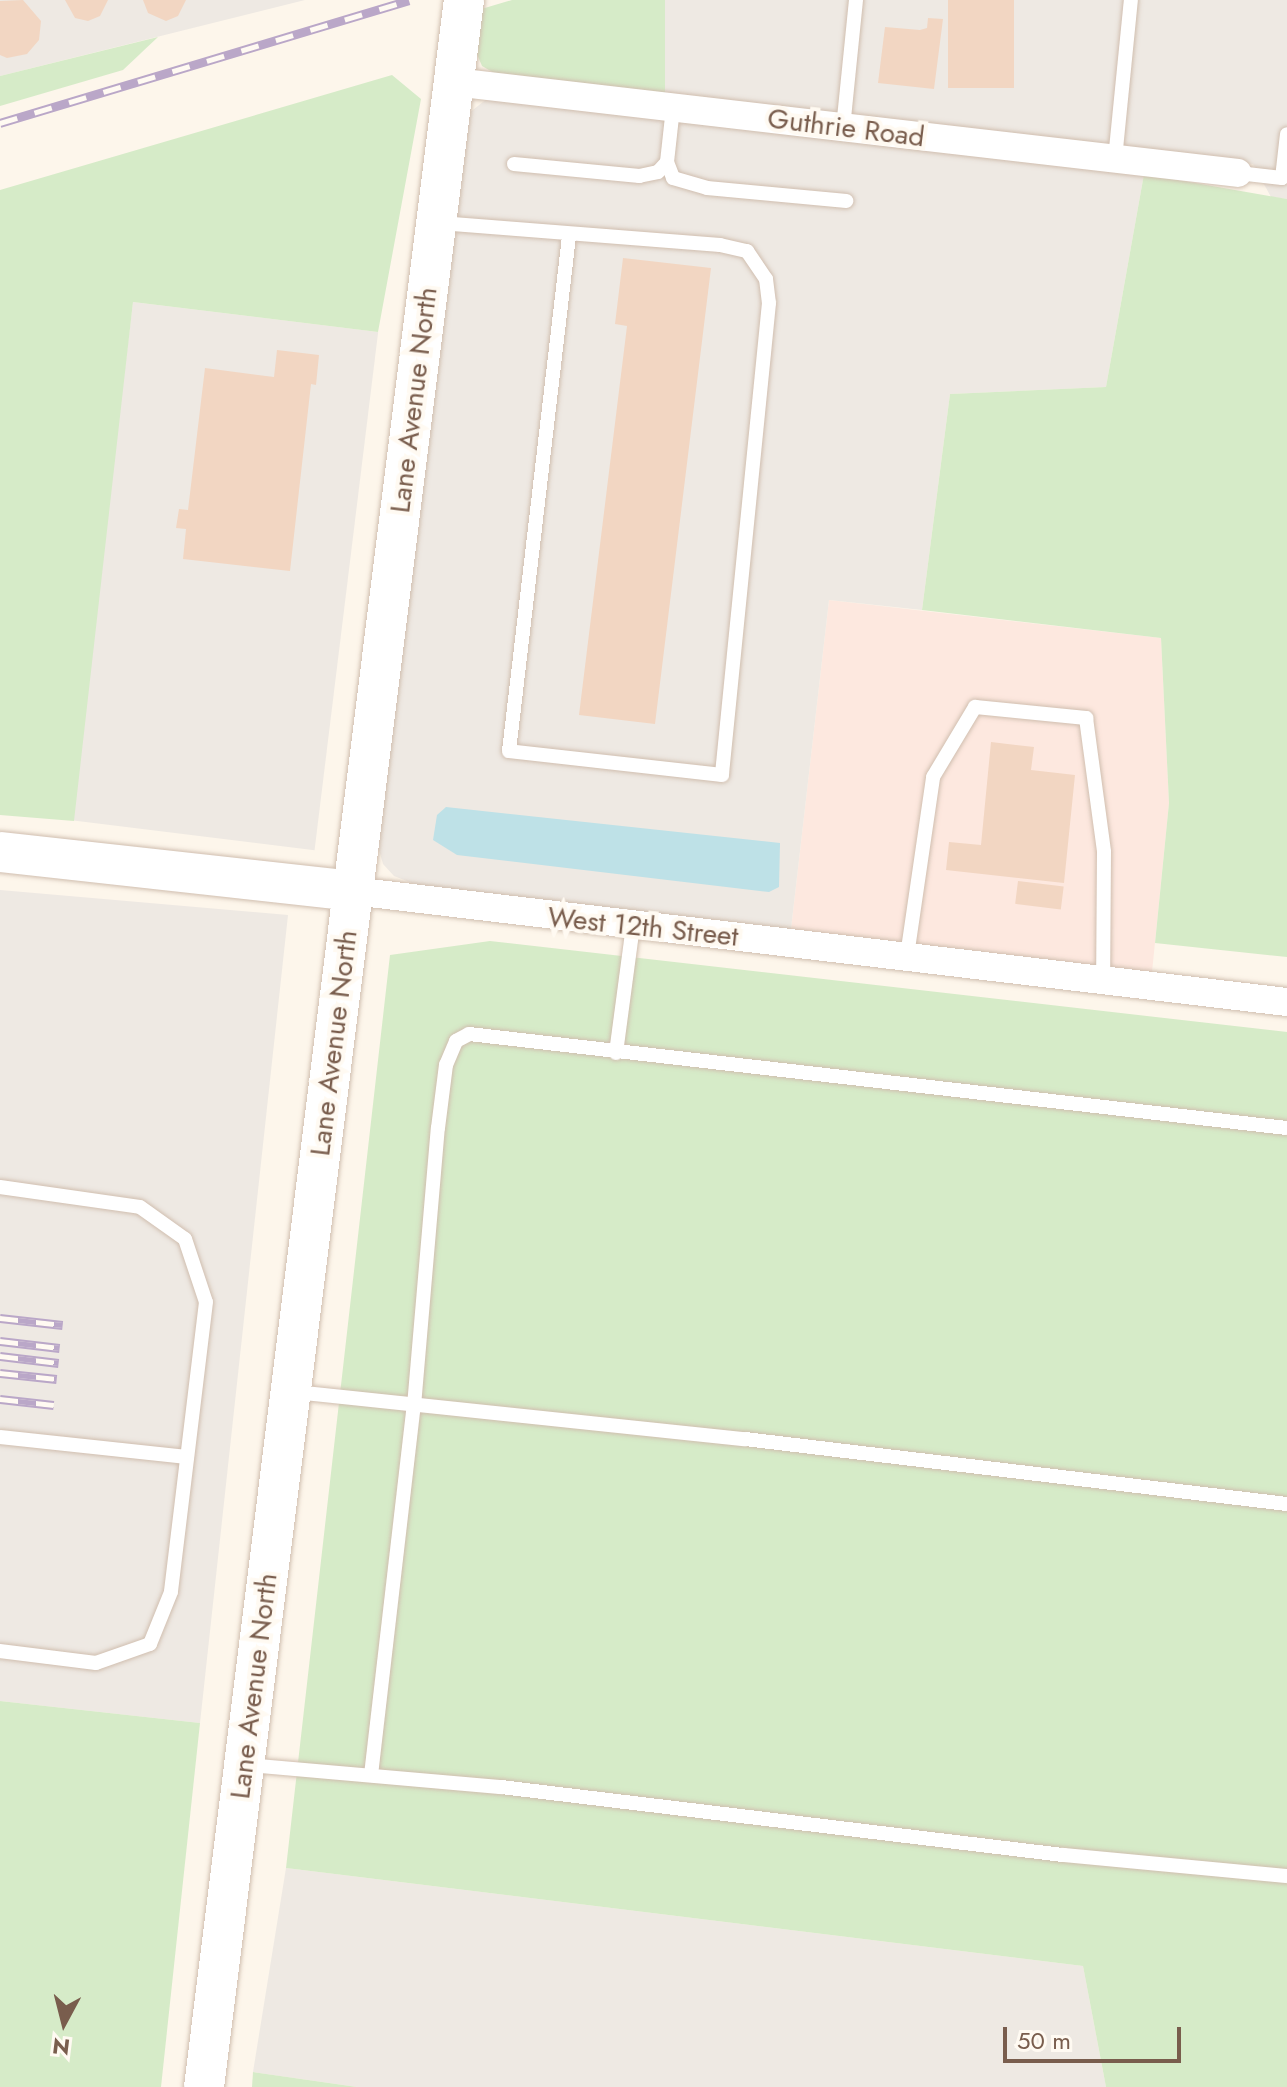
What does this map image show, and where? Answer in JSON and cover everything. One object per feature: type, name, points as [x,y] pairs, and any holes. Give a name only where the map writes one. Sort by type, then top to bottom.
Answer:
[{"type":"main road","name":"Lane Avenue North","points":[[204,2087],[464,0]]},
{"type":"main road","name":"West 12th Street","points":[[0,852],[353,891]]},
{"type":"street","name":"Guthrie Road","points":[[454,82],[1238,173]]},
{"type":"street","name":"West 12th Street","points":[[353,891],[1287,1002]]},
{"type":"lane","points":[[843,128],[856,0]]},
{"type":"lane","points":[[1115,159],[1131,0]]},
{"type":"lane","points":[[673,108],[667,162],[673,178],[707,188],[846,201]]},
{"type":"lane","points":[[1238,173],[1284,179],[1287,134]]},
{"type":"lane","points":[[514,164],[639,176],[658,172],[667,162]]},
{"type":"lane","points":[[436,222],[569,236],[633,235],[720,245],[747,251],[766,279],[769,303],[722,775],[509,751],[569,236]]},
{"type":"lane","points":[[907,956],[933,777],[975,707],[1086,718],[1104,852],[1103,980]]},
{"type":"lane","points":[[616,1053],[633,926]]},
{"type":"lane","points":[[371,1775],[414,1406],[438,1128],[446,1065],[456,1041],[469,1034],[1287,1128]]},
{"type":"lane","points":[[0,1187],[140,1207],[185,1239],[206,1302],[171,1592],[150,1644],[96,1663],[0,1651]]},
{"type":"lane","points":[[291,1392],[745,1439],[1287,1504]]},
{"type":"lane","points":[[0,1437],[187,1457]]},
{"type":"lane","points":[[244,1765],[371,1775],[1287,1876]]},
{"type":"shaded area","points":[[0,0],[305,0],[0,76]]},
{"type":"shaded area","points":[[665,0],[1287,0],[1287,199],[1271,197],[1253,164],[665,93]]},
{"type":"shaded area","points":[[488,98],[1144,174],[1106,387],[950,394],[922,610],[829,600],[791,929],[417,885],[394,876],[383,864],[377,843],[469,113]]},
{"type":"shaded area","points":[[133,302],[378,332],[315,850],[69,820]]},
{"type":"shaded area","points":[[829,600],[1161,638],[1169,803],[1152,972],[791,929]]},
{"type":"shaded area","points":[[0,890],[288,915],[200,1723],[0,1701]]},
{"type":"shaded area","points":[[286,1868],[1083,1966],[1106,2087],[357,2087],[253,2072]]},
{"type":"green space","points":[[512,0],[665,0],[665,93],[503,78],[482,66],[474,47],[478,10]]},
{"type":"green space","points":[[158,37],[123,70],[0,106],[0,76]]},
{"type":"green space","points":[[392,75],[421,99],[378,332],[133,302],[74,821],[0,815],[0,190]]},
{"type":"green space","points":[[1144,174],[1287,199],[1287,957],[1155,943],[1169,803],[1161,638],[922,610],[950,394],[1106,387]]},
{"type":"green space","points":[[490,941],[1287,1032],[1287,2087],[1106,2087],[1083,1966],[286,1868],[390,955]]},
{"type":"green space","points":[[0,1701],[200,1723],[161,2087],[0,2087]]},
{"type":"green space","points":[[253,2072],[357,2087],[252,2087]]},
{"type":"water","points":[[446,807],[780,843],[779,887],[769,892],[457,855],[433,840],[437,815]]},
{"type":"building","points":[[23,0],[41,21],[39,40],[27,54],[7,58],[0,55],[0,1]]},
{"type":"building","points":[[65,0],[108,0],[100,16],[88,21],[75,18]]},
{"type":"building","points":[[143,0],[186,0],[178,16],[166,21],[148,13]]},
{"type":"building","points":[[948,0],[1014,0],[1014,88],[948,88]]},
{"type":"building","points":[[928,18],[943,19],[934,89],[878,83],[885,27],[920,30],[927,28]]},
{"type":"building","points":[[623,258],[711,268],[655,724],[579,715],[627,326],[615,324]]},
{"type":"building","points":[[277,350],[319,355],[316,385],[311,384],[290,571],[183,559],[186,529],[176,528],[179,509],[188,510],[205,368],[274,377]]},
{"type":"building","points":[[991,742],[1034,747],[1031,770],[1075,775],[1064,883],[946,870],[949,842],[981,845]]},
{"type":"building","points":[[1018,881],[1064,887],[1061,909],[1015,904]]},
{"type":"railway","points":[[0,123],[409,0]]},
{"type":"railway","points":[[0,1318],[63,1325]]},
{"type":"railway","points":[[0,1341],[60,1348]]},
{"type":"railway","points":[[0,1356],[59,1363]]},
{"type":"railway","points":[[0,1373],[57,1379]]},
{"type":"railway","points":[[0,1399],[54,1405]]}]
